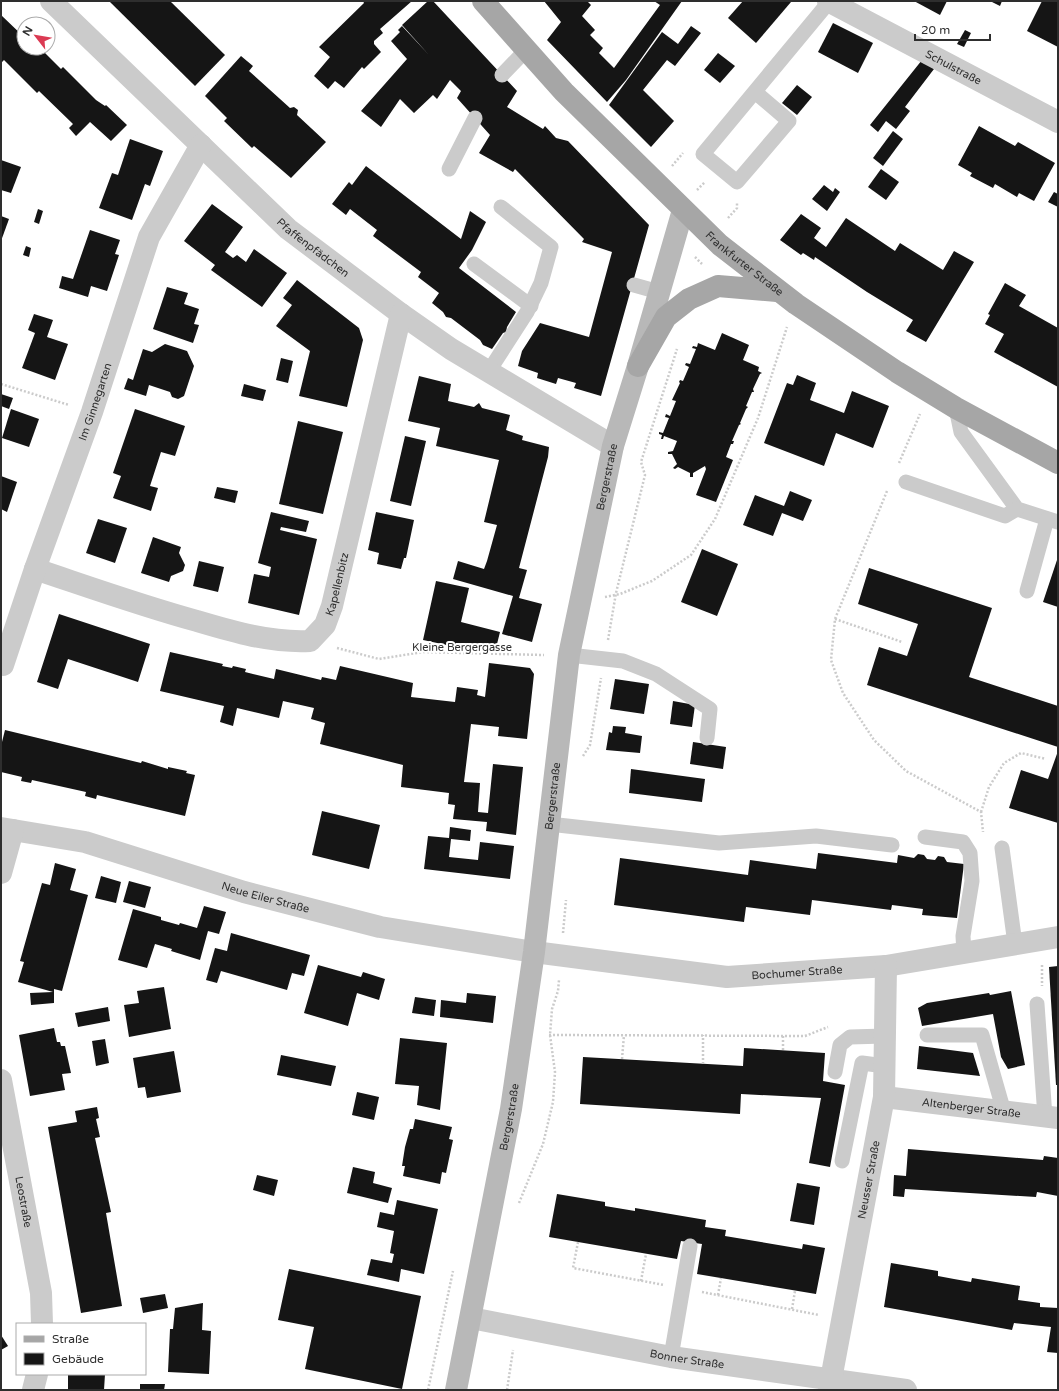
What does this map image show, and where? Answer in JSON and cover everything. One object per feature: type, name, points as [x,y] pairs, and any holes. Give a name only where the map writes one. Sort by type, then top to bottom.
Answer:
[{"type":"main road","name":"Frankfurter Straße","points":[[482,1],[564,92],[683,210],[720,245],[777,291],[845,339],[929,392],[1058,463]]},
{"type":"main road","points":[[638,366],[666,317],[689,299],[718,286],[777,291]]},
{"type":"street","name":"Pfaffenpfädchen","points":[[51,1],[288,229],[401,314],[451,349],[613,446]]},
{"type":"street","name":"Schulstraße","points":[[829,1],[1058,122]]},
{"type":"street","name":"Im Ginnegarten","points":[[3,665],[35,569],[92,412],[150,237],[201,145]]},
{"type":"street","name":"Bergerstraße","points":[[456,1390],[510,1117],[534,952],[569,655],[613,446],[638,366],[683,210]]},
{"type":"street","name":"Kapellenbitz","points":[[310,640],[325,625],[332,606],[401,314]]},
{"type":"street","points":[[35,569],[167,613],[236,633],[287,642],[310,640]]},
{"type":"street","points":[[1,873],[7,829]]},
{"type":"street","name":"Neue Eiler Straße","points":[[7,829],[84,842],[244,892],[380,927],[534,952]]},
{"type":"street","name":"Bochumer Straße","points":[[534,952],[727,977],[886,966],[1050,939]]},
{"type":"street","name":"Neusser Straße","points":[[829,1385],[843,1320],[884,1097],[886,966]]},
{"type":"street","name":"Leostraße","points":[[1,1080],[41,1293],[42,1323]]},
{"type":"street","name":"Altenberger Straße","points":[[884,1097],[1051,1118]]},
{"type":"street","name":"Bonner Straße","points":[[471,1318],[671,1357],[829,1385],[906,1390]]},
{"type":"street","points":[[33,1390],[37,1375]]},
{"type":"lane","points":[[755,92],[789,121],[737,182],[704,154],[829,1]]},
{"type":"lane","points":[[502,75],[526,50]]},
{"type":"lane","points":[[449,169],[475,118]]},
{"type":"lane","points":[[489,372],[530,306],[541,283],[551,247],[501,207]]},
{"type":"lane","points":[[474,264],[530,306]]},
{"type":"lane","points":[[634,285],[659,292]]},
{"type":"lane","points":[[956,408],[961,432],[1018,509],[1053,520],[1026,591]]},
{"type":"lane","points":[[906,482],[1005,516],[1018,509]]},
{"type":"lane","points":[[569,655],[623,662],[656,674],[710,709],[707,738]]},
{"type":"lane","points":[[549,824],[719,843],[816,836],[892,845]]},
{"type":"lane","points":[[925,837],[963,842],[970,853],[972,881],[963,936],[964,953]]},
{"type":"lane","points":[[1002,848],[1015,944]]},
{"type":"lane","points":[[1037,1004],[1051,1118]]},
{"type":"lane","points":[[927,1035],[982,1035],[1004,1112]]},
{"type":"lane","points":[[835,1072],[840,1045],[850,1037],[885,1036]]},
{"type":"lane","points":[[842,1161],[862,1063],[885,1066]]},
{"type":"lane","points":[[671,1357],[690,1246]]},
{"type":"path","points":[[689,299],[688,277],[720,245]]},
{"type":"path","points":[[580,605],[620,594],[652,581],[691,555],[715,519],[758,418],[796,304]]},
{"type":"path","points":[[583,761],[584,754],[590,745],[616,594],[645,475],[641,462],[679,343]]},
{"type":"path","points":[[1,384],[92,412]]},
{"type":"path","points":[[899,464],[929,392]]},
{"type":"path","points":[[890,485],[835,619],[831,660],[843,693],[874,740],[906,772],[981,812]]},
{"type":"path","points":[[835,619],[902,642]]},
{"type":"path","name":"Kleine Bergergasse","points":[[310,640],[379,659],[423,652],[569,655]]},
{"type":"path","points":[[983,837],[981,812],[989,787],[1004,762],[1021,753],[1046,759]]},
{"type":"path","points":[[518,1208],[543,1144],[553,1102],[555,1072],[550,1035],[552,1009],[558,991],[567,897]]},
{"type":"path","points":[[1037,1004],[1042,986],[1050,939]]},
{"type":"path","points":[[522,1036],[805,1036],[819,1031]]},
{"type":"path","points":[[622,1059],[624,1035]]},
{"type":"path","points":[[703,1035],[703,1064]]},
{"type":"path","points":[[783,1036],[783,1050]]},
{"type":"path","points":[[578,1242],[573,1268],[843,1320]]},
{"type":"path","points":[[641,1281],[646,1254]]},
{"type":"path","points":[[718,1295],[721,1278]]},
{"type":"path","points":[[792,1310],[795,1291]]},
{"type":"building","points":[[109,1],[170,1],[225,55],[195,86]]},
{"type":"building","points":[[363,1],[412,1],[380,29],[383,33],[374,41],[374,44],[381,52],[364,69],[362,67],[344,88],[335,81],[328,89],[314,76],[330,57],[319,47],[364,3]]},
{"type":"building","points":[[428,1],[433,1],[517,91],[507,107],[543,129],[545,126],[556,138],[568,141],[649,225],[601,396],[574,388],[576,383],[558,378],[556,384],[537,378],[538,373],[518,366],[522,351],[540,323],[589,337],[612,252],[582,242],[584,239],[515,169],[513,172],[479,153],[490,135],[457,98],[461,91],[450,80],[437,99],[433,95],[414,113],[400,99],[381,127],[361,111],[407,59],[391,41],[400,32],[398,30],[402,26],[429,55],[402,25]]},
{"type":"building","points":[[544,1],[587,1],[591,5],[582,16],[595,30],[590,35],[603,48],[599,53],[614,68],[660,5],[654,1],[682,1],[626,80],[607,102],[547,40],[561,22]]},
{"type":"building","points":[[743,1],[791,2],[756,43],[728,18]]},
{"type":"building","points":[[914,1],[947,1],[940,15]]},
{"type":"building","points":[[990,1],[1002,1],[1000,6]]},
{"type":"building","points":[[1042,1],[1058,1],[1058,47],[1027,31]]},
{"type":"building","points":[[1,15],[16,29],[16,56],[48,56],[61,69],[63,67],[96,100],[105,106],[106,105],[127,125],[111,141],[90,122],[76,136],[69,128],[73,124],[39,91],[37,93],[4,60],[1,63]]},
{"type":"building","points":[[833,23],[873,43],[858,73],[818,52]]},
{"type":"building","points":[[691,26],[701,33],[675,66],[667,60],[643,90],[674,121],[651,147],[609,105],[662,32],[678,44]]},
{"type":"building","points":[[965,30],[971,33],[964,47],[957,44]]},
{"type":"building","points":[[718,53],[735,66],[720,83],[704,70]]},
{"type":"building","points":[[241,56],[253,66],[249,71],[290,108],[294,107],[298,110],[297,115],[326,142],[291,178],[254,146],[252,148],[224,121],[227,118],[205,96]]},
{"type":"building","points":[[922,60],[934,69],[905,107],[910,111],[896,129],[886,121],[878,132],[870,125]]},
{"type":"building","points":[[797,85],[812,97],[797,115],[782,103]]},
{"type":"building","points":[[979,126],[1015,146],[1018,142],[1055,163],[1034,201],[1019,193],[1017,197],[995,184],[993,188],[970,176],[972,173],[958,165]]},
{"type":"building","points":[[893,131],[903,139],[883,166],[873,158]]},
{"type":"building","points":[[130,139],[163,151],[150,186],[145,184],[132,220],[99,208],[112,173],[118,175]]},
{"type":"building","points":[[1,160],[21,167],[11,193],[1,190]]},
{"type":"building","points":[[366,166],[461,239],[470,211],[486,222],[472,250],[459,268],[516,312],[507,327],[506,332],[503,333],[492,349],[483,345],[480,340],[451,318],[446,317],[443,312],[432,303],[439,293],[418,277],[421,272],[373,236],[377,230],[350,209],[346,215],[332,204],[349,182],[352,185]]},
{"type":"building","points":[[881,169],[899,182],[886,200],[868,187]]},
{"type":"building","points":[[824,185],[833,192],[835,188],[840,192],[827,211],[812,199]]},
{"type":"building","points":[[1054,192],[1058,194],[1058,207],[1048,202]]},
{"type":"building","points":[[212,204],[243,227],[225,252],[233,258],[237,255],[246,262],[254,249],[287,273],[262,307],[211,270],[215,265],[184,241]]},
{"type":"building","points":[[38,209],[43,211],[39,224],[34,222]]},
{"type":"building","points":[[801,214],[821,228],[814,238],[826,247],[846,218],[895,251],[900,243],[943,270],[954,251],[974,262],[926,342],[906,331],[913,320],[867,292],[815,257],[814,260],[803,253],[801,255],[780,240]]},
{"type":"building","points":[[1,216],[9,219],[1,241]]},
{"type":"building","points":[[90,230],[120,240],[115,254],[119,255],[107,291],[91,286],[88,297],[59,288],[62,276],[73,279]]},
{"type":"building","points":[[26,246],[31,248],[29,257],[23,255]]},
{"type":"building","points":[[297,280],[359,328],[363,340],[347,407],[299,396],[310,351],[276,326],[292,305],[283,298]]},
{"type":"building","points":[[1005,283],[1026,295],[1019,306],[1058,328],[1058,387],[994,352],[1004,334],[985,324],[990,315],[988,314]]},
{"type":"building","points":[[167,287],[188,293],[184,304],[199,309],[194,324],[199,325],[193,343],[153,329]]},
{"type":"building","points":[[34,314],[53,320],[47,337],[68,344],[55,380],[22,368],[35,333],[28,330]]},
{"type":"building","points":[[722,333],[749,345],[743,360],[759,367],[758,371],[762,373],[760,374],[753,389],[754,392],[752,392],[746,406],[748,407],[726,457],[733,460],[716,502],[696,495],[706,469],[705,466],[693,473],[693,477],[690,477],[690,473],[678,467],[675,469],[673,468],[677,464],[672,454],[668,454],[668,452],[673,451],[677,441],[664,436],[663,439],[661,439],[662,435],[659,434],[659,432],[663,433],[669,418],[665,417],[666,414],[670,416],[676,401],[672,400],[680,380],[683,381],[689,367],[685,365],[686,363],[690,364],[696,349],[692,348],[693,346],[697,347],[698,343],[715,350]]},
{"type":"building","points":[[165,344],[187,351],[194,366],[184,396],[178,399],[172,397],[170,392],[149,385],[146,396],[124,389],[128,378],[133,380],[143,349],[152,352]]},
{"type":"building","points":[[281,358],[293,361],[288,383],[276,380]]},
{"type":"building","points":[[797,375],[816,383],[810,400],[844,413],[852,391],[889,406],[873,448],[836,433],[824,466],[764,443],[787,383],[793,385]]},
{"type":"building","points":[[419,376],[451,384],[448,401],[474,407],[479,403],[482,408],[510,415],[506,430],[523,436],[522,440],[549,447],[548,457],[519,568],[527,570],[519,598],[542,604],[532,642],[502,634],[513,596],[453,579],[458,561],[484,569],[497,525],[484,522],[499,460],[436,446],[440,428],[408,421]]},
{"type":"building","points":[[244,384],[266,390],[263,401],[241,396]]},
{"type":"building","points":[[1,394],[13,398],[9,409],[1,406]]},
{"type":"building","points":[[11,409],[39,419],[29,447],[2,438]]},
{"type":"building","points":[[135,409],[185,426],[175,456],[161,452],[150,486],[158,488],[151,511],[113,498],[121,476],[113,473]]},
{"type":"building","points":[[298,421],[343,432],[323,514],[279,504]]},
{"type":"building","points":[[405,436],[426,441],[411,506],[390,501]]},
{"type":"building","points":[[1,476],[17,482],[7,512],[1,509]]},
{"type":"building","points":[[217,487],[238,491],[235,503],[214,498]]},
{"type":"building","points":[[790,491],[812,500],[803,521],[782,513],[773,536],[743,525],[755,495],[784,506]]},
{"type":"building","points":[[271,512],[309,521],[306,532],[281,527],[280,530],[317,539],[299,615],[248,603],[254,574],[269,577],[271,567],[258,563]]},
{"type":"building","points":[[376,512],[414,520],[406,558],[404,558],[401,569],[377,564],[379,553],[368,550]]},
{"type":"building","points":[[98,519],[127,528],[115,563],[86,553]]},
{"type":"building","points":[[153,537],[181,547],[179,553],[185,565],[183,571],[171,576],[169,582],[141,573]]},
{"type":"building","points":[[702,549],[738,564],[717,616],[681,602]]},
{"type":"building","points":[[1058,557],[1058,607],[1043,602]]},
{"type":"building","points":[[199,561],[224,567],[218,592],[193,586]]},
{"type":"building","points":[[869,568],[992,608],[969,677],[1058,706],[1058,747],[867,685],[879,647],[907,656],[918,624],[858,604]]},
{"type":"building","points":[[436,581],[469,588],[461,622],[500,632],[497,644],[456,643],[456,647],[423,640]]},
{"type":"building","points":[[59,614],[150,644],[138,682],[68,659],[58,689],[37,682]]},
{"type":"building","points":[[170,652],[223,664],[222,666],[232,668],[233,666],[246,669],[245,672],[274,679],[276,669],[321,680],[322,677],[336,680],[340,666],[413,683],[411,697],[455,702],[457,687],[478,690],[477,695],[485,697],[489,663],[530,668],[534,674],[527,739],[498,736],[499,727],[471,724],[464,782],[480,783],[478,812],[488,813],[493,764],[523,767],[516,835],[486,831],[487,822],[453,819],[455,805],[448,804],[449,793],[401,787],[403,765],[320,744],[325,723],[311,719],[314,708],[283,701],[279,718],[237,708],[233,726],[220,722],[224,706],[160,691]]},
{"type":"building","points":[[615,679],[649,684],[644,714],[610,709]]},
{"type":"building","points":[[673,701],[695,705],[692,727],[670,724]]},
{"type":"building","points":[[613,726],[626,727],[625,733],[642,736],[640,753],[606,750],[609,732],[612,733]]},
{"type":"building","points":[[5,730],[141,763],[142,761],[168,769],[168,767],[187,771],[186,773],[195,775],[185,816],[97,795],[96,799],[85,796],[86,792],[32,780],[31,783],[21,781],[22,777],[1,772],[1,746]]},
{"type":"building","points":[[693,742],[726,747],[723,769],[690,764]]},
{"type":"building","points":[[1058,751],[1058,823],[1009,808],[1021,770],[1048,779]]},
{"type":"building","points":[[631,769],[705,779],[702,802],[629,793]]},
{"type":"building","points":[[322,811],[380,825],[369,869],[312,855]]},
{"type":"building","points":[[450,827],[471,830],[470,841],[451,839],[449,857],[478,860],[480,842],[514,846],[510,879],[424,869],[428,836],[449,838]]},
{"type":"building","points":[[818,853],[897,863],[898,855],[914,858],[918,854],[924,855],[927,859],[935,860],[938,856],[944,857],[947,862],[964,864],[957,918],[922,915],[923,909],[892,905],[891,910],[812,900],[810,915],[746,907],[744,922],[614,905],[620,858],[748,875],[750,860],[816,869]]},
{"type":"building","points":[[55,863],[76,869],[70,890],[88,895],[62,991],[54,989],[54,1003],[31,1005],[30,993],[53,992],[18,982],[24,962],[20,961],[42,883],[50,885]]},
{"type":"building","points":[[101,876],[121,882],[116,903],[95,898]]},
{"type":"building","points":[[129,881],[151,887],[145,908],[123,902]]},
{"type":"building","points":[[204,906],[226,912],[219,934],[208,931],[200,960],[171,951],[172,949],[155,944],[147,968],[118,960],[133,909],[161,917],[161,920],[197,928]]},
{"type":"building","points":[[231,933],[310,955],[304,976],[292,973],[287,990],[221,971],[217,983],[206,980],[215,948],[227,951]]},
{"type":"building","points":[[318,965],[361,977],[363,972],[385,979],[379,1000],[357,993],[348,1026],[304,1013]]},
{"type":"building","points":[[1058,966],[1058,1085],[1056,1085],[1049,967]]},
{"type":"building","points":[[164,987],[171,1029],[129,1037],[124,1005],[139,1003],[137,991]]},
{"type":"building","points":[[1011,991],[1025,1065],[1008,1069],[1001,1057],[993,1014],[922,1026],[918,1008],[927,1003]]},
{"type":"building","points":[[467,993],[496,996],[493,1023],[440,1017],[441,1000],[466,1003]]},
{"type":"building","points":[[415,997],[436,1000],[434,1016],[412,1013]]},
{"type":"building","points":[[108,1007],[110,1021],[78,1027],[75,1013]]},
{"type":"building","points":[[54,1028],[57,1042],[60,1042],[61,1046],[65,1046],[71,1073],[62,1074],[65,1090],[30,1096],[19,1035]]},
{"type":"building","points":[[400,1038],[447,1043],[440,1110],[417,1105],[419,1086],[395,1084]]},
{"type":"building","points":[[105,1039],[109,1063],[96,1066],[92,1041]]},
{"type":"building","points":[[919,1046],[973,1053],[980,1076],[917,1069]]},
{"type":"building","points":[[744,1048],[825,1053],[823,1081],[845,1085],[830,1167],[809,1163],[821,1098],[741,1094],[740,1114],[580,1104],[583,1057],[743,1066]]},
{"type":"building","points":[[174,1051],[181,1092],[147,1098],[145,1087],[138,1088],[133,1058]]},
{"type":"building","points":[[281,1055],[336,1066],[331,1086],[277,1075]]},
{"type":"building","points":[[357,1092],[379,1097],[374,1120],[352,1115]]},
{"type":"building","points":[[97,1107],[99,1118],[96,1119],[100,1137],[95,1138],[111,1212],[106,1213],[122,1306],[81,1313],[48,1127],[77,1122],[75,1111]]},
{"type":"building","points":[[415,1119],[452,1127],[449,1139],[453,1140],[446,1173],[442,1172],[440,1184],[403,1176],[405,1166],[402,1166],[405,1147],[410,1129],[413,1129]]},
{"type":"building","points":[[908,1149],[1043,1160],[1044,1156],[1058,1158],[1058,1196],[1037,1192],[1036,1197],[905,1189],[904,1197],[893,1196],[894,1175],[906,1176]]},
{"type":"building","points":[[353,1167],[375,1172],[373,1183],[392,1188],[388,1203],[347,1193]]},
{"type":"building","points":[[257,1175],[278,1180],[274,1196],[253,1190]]},
{"type":"building","points":[[797,1183],[820,1187],[814,1225],[790,1221]]},
{"type":"building","points":[[557,1194],[605,1202],[605,1206],[635,1211],[635,1208],[706,1220],[705,1227],[726,1230],[725,1236],[802,1249],[803,1244],[825,1248],[816,1294],[697,1274],[702,1244],[681,1241],[677,1259],[549,1237]]},
{"type":"building","points":[[397,1200],[438,1209],[424,1274],[401,1269],[399,1282],[367,1275],[371,1259],[392,1263],[394,1254],[390,1253],[394,1231],[377,1227],[380,1212],[394,1215]]},
{"type":"building","points":[[891,1263],[938,1271],[938,1276],[954,1279],[971,1282],[972,1278],[1020,1286],[1018,1300],[1040,1303],[1040,1307],[1058,1308],[1058,1353],[1047,1352],[1051,1327],[1014,1323],[1012,1330],[884,1307]]},
{"type":"building","points":[[289,1269],[421,1296],[402,1389],[305,1369],[314,1327],[278,1320]]},
{"type":"building","points":[[165,1294],[168,1308],[143,1313],[140,1298]]},
{"type":"building","points":[[203,1303],[202,1330],[211,1331],[209,1374],[168,1372],[170,1329],[173,1329],[175,1308]]},
{"type":"building","points":[[1,1335],[8,1346],[1,1350]]},
{"type":"building","points":[[68,1375],[105,1375],[104,1390],[68,1390]]},
{"type":"building","points":[[140,1384],[165,1384],[164,1390],[140,1390]]}]
